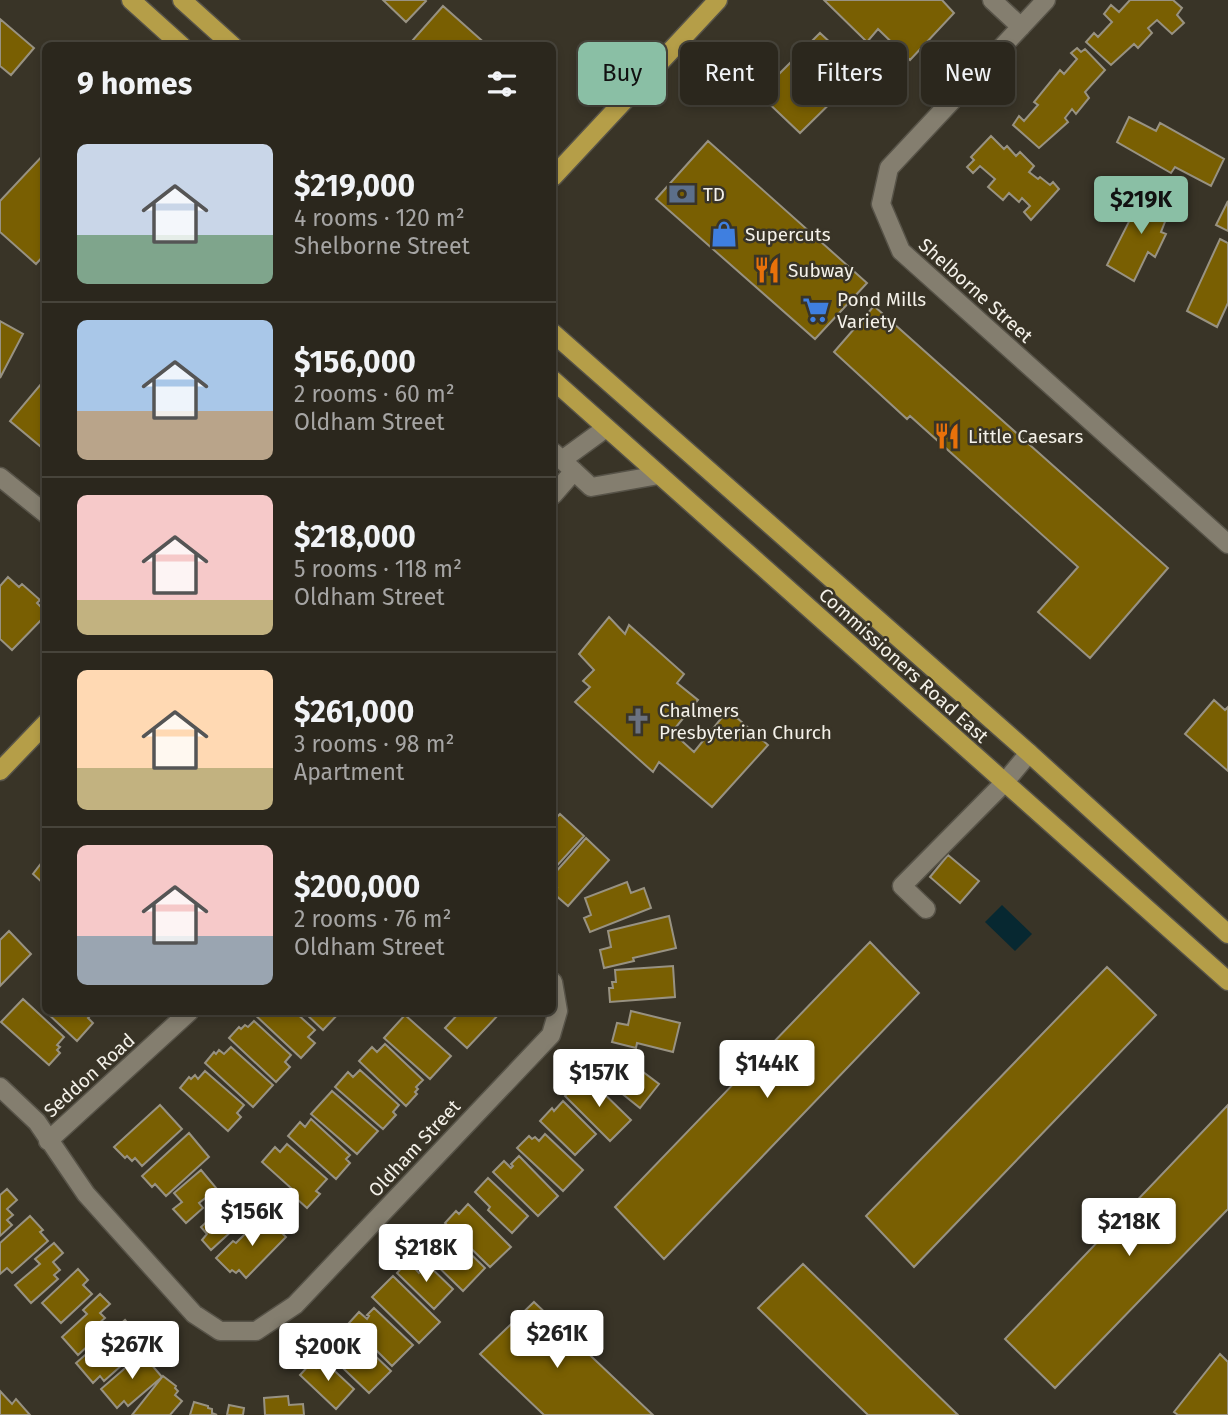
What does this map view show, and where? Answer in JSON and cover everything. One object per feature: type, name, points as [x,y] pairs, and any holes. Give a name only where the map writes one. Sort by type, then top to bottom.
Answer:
[{"type":"main road","points":[[131,0],[178,42]]},
{"type":"main road","points":[[183,0],[229,42]]},
{"type":"main road","points":[[556,170],[718,0]]},
{"type":"main road","name":"Commissioners Road East","points":[[556,335],[1029,753],[1228,934]]},
{"type":"main road","name":"Commissioners Road East","points":[[556,383],[1228,981]]},
{"type":"main road","points":[[0,771],[42,727]]},
{"type":"street","points":[[992,0],[1021,27]]},
{"type":"street","name":"Shelborne Street","points":[[1046,0],[889,167],[881,204],[901,251],[1228,544]]},
{"type":"street","points":[[556,486],[563,461],[606,428]]},
{"type":"street","points":[[563,461],[591,487],[659,475]]},
{"type":"street","points":[[0,477],[42,511]]},
{"type":"street","points":[[926,909],[902,886],[1005,782],[1029,753]]},
{"type":"street","name":"Oldham Street","points":[[0,1087],[37,1122],[86,1194],[194,1314],[220,1331],[256,1331],[295,1305],[551,1035],[558,1011],[556,999]]},
{"type":"street","name":"Seddon Road","points":[[48,1141],[186,1015]]},
{"type":"water","points":[[1002,905],[1032,934],[1015,951],[985,922]]},
{"type":"building","points":[[383,0],[425,0],[426,1],[406,22]]},
{"type":"building","points":[[824,0],[942,0],[954,13],[927,42],[921,42],[921,48],[910,60],[907,57],[907,42],[891,42],[878,29],[867,42]]},
{"type":"building","points":[[1130,0],[1173,0],[1182,8],[1177,15],[1184,23],[1172,34],[1157,20],[1148,28],[1152,33],[1138,48],[1134,44],[1111,65],[1086,42],[1094,33],[1098,37],[1112,22],[1104,14],[1111,5],[1119,12]]},
{"type":"building","points":[[443,6],[484,42],[413,42]]},
{"type":"building","points":[[0,19],[34,48],[11,75],[0,66]]},
{"type":"building","points":[[820,33],[830,42],[811,42]]},
{"type":"building","points":[[1077,48],[1081,52],[1085,49],[1105,70],[1085,92],[1089,98],[1076,114],[1072,109],[1065,118],[1068,122],[1039,148],[1013,125],[1019,116],[1024,121],[1038,105],[1034,102],[1060,70],[1064,74],[1077,59],[1071,53]]},
{"type":"building","points":[[792,61],[792,105],[828,105],[800,133],[771,105],[778,105],[778,75]]},
{"type":"building","points":[[1129,117],[1156,131],[1160,123],[1224,159],[1211,186],[1175,167],[1171,173],[1117,142]]},
{"type":"building","points":[[991,136],[1004,149],[1007,146],[1016,156],[1020,152],[1034,166],[1029,172],[1050,185],[1053,182],[1059,189],[1031,220],[1024,212],[1030,206],[1022,198],[1019,202],[1009,193],[1003,200],[988,187],[995,179],[980,166],[973,173],[967,167],[974,160],[971,157]]},
{"type":"building","points":[[708,141],[867,283],[815,339],[656,199]]},
{"type":"building","points":[[42,156],[42,257],[36,264],[0,232],[0,201]]},
{"type":"building","points":[[1145,190],[1172,204],[1161,232],[1166,234],[1155,257],[1148,252],[1134,281],[1107,265]]},
{"type":"building","points":[[1228,201],[1228,231],[1216,225]]},
{"type":"building","points":[[1220,239],[1228,243],[1228,303],[1217,327],[1187,311]]},
{"type":"building","points":[[874,306],[1168,568],[1090,658],[1038,612],[1078,567],[910,416],[907,419],[834,352]]},
{"type":"building","points":[[0,321],[23,334],[0,378]]},
{"type":"building","points":[[41,384],[42,385],[42,448],[10,421]]},
{"type":"building","points":[[8,577],[19,587],[22,584],[40,600],[37,603],[42,608],[42,619],[12,650],[0,639],[0,586]]},
{"type":"building","name":"Chalmers Presbyterian Church","points":[[609,617],[625,634],[629,625],[684,674],[677,683],[698,700],[672,732],[694,752],[728,710],[768,745],[712,807],[659,762],[653,772],[575,702],[590,687],[583,681],[594,670],[579,654]]},
{"type":"building","points":[[1214,700],[1225,710],[1228,707],[1228,771],[1185,734]]},
{"type":"building","points":[[560,814],[584,836],[556,867],[556,818]]},
{"type":"building","points":[[586,838],[609,860],[568,906],[556,896],[556,872]]},
{"type":"building","points":[[948,855],[979,881],[960,903],[930,877]]},
{"type":"building","points":[[42,862],[42,882],[33,874]]},
{"type":"building","points":[[627,882],[631,893],[644,888],[651,908],[590,932],[584,918],[591,915],[585,898]]},
{"type":"building","points":[[669,916],[676,948],[604,968],[600,950],[611,947],[608,931]]},
{"type":"building","points":[[9,931],[31,954],[0,986],[0,940]]},
{"type":"building","points":[[870,942],[919,993],[664,1259],[615,1207]]},
{"type":"building","points":[[673,966],[675,997],[610,1002],[609,988],[613,988],[612,982],[616,982],[615,970]]},
{"type":"building","points":[[1107,967],[1156,1015],[914,1267],[866,1216]]},
{"type":"building","points":[[23,999],[64,1037],[57,1045],[60,1047],[57,1050],[60,1053],[49,1065],[1,1022]]},
{"type":"building","points":[[631,1011],[680,1023],[673,1052],[637,1043],[636,1048],[612,1042],[617,1023],[628,1025]]},
{"type":"building","points":[[49,1015],[91,1015],[88,1018],[93,1023],[77,1041]]},
{"type":"building","points":[[255,1015],[298,1015],[315,1030],[308,1037],[315,1043],[301,1058]]},
{"type":"building","points":[[307,1015],[337,1015],[323,1030]]},
{"type":"building","points":[[405,1015],[451,1056],[430,1079],[384,1038]]},
{"type":"building","points":[[457,1015],[498,1015],[467,1048],[445,1028]]},
{"type":"building","points":[[254,1021],[291,1055],[285,1062],[290,1067],[276,1082],[229,1038],[239,1027],[248,1027]]},
{"type":"building","points":[[385,1044],[423,1080],[416,1087],[417,1094],[406,1106],[359,1061],[372,1047],[377,1052]]},
{"type":"building","points":[[231,1047],[273,1085],[253,1107],[205,1063],[214,1052],[216,1054],[219,1050],[224,1054]]},
{"type":"building","points":[[618,1053],[659,1084],[640,1108],[610,1084],[607,1088],[585,1072],[597,1057],[610,1067]]},
{"type":"building","points":[[360,1070],[399,1105],[393,1112],[396,1115],[383,1129],[335,1087],[348,1072],[353,1077]]},
{"type":"building","points":[[205,1071],[244,1105],[237,1113],[241,1117],[228,1131],[180,1088],[189,1077],[191,1079],[195,1075],[198,1079]]},
{"type":"building","points":[[590,1080],[631,1120],[610,1141],[565,1096],[576,1084],[581,1089]]},
{"type":"building","points":[[332,1091],[378,1131],[357,1154],[311,1114]]},
{"type":"building","points":[[563,1101],[596,1134],[575,1155],[540,1121]]},
{"type":"building","points":[[160,1105],[182,1129],[142,1166],[135,1158],[132,1161],[127,1156],[125,1158],[114,1147]]},
{"type":"building","points":[[1228,1105],[1228,1209],[1055,1388],[1005,1339]]},
{"type":"building","points":[[311,1119],[350,1155],[346,1159],[350,1163],[336,1179],[288,1136],[300,1122],[305,1127]]},
{"type":"building","points":[[189,1133],[209,1157],[166,1196],[155,1184],[152,1187],[142,1176]]},
{"type":"building","points":[[545,1134],[583,1170],[563,1191],[517,1148],[529,1136],[539,1141]]},
{"type":"building","points":[[287,1144],[327,1179],[316,1191],[320,1194],[307,1208],[288,1191],[291,1188],[262,1162],[275,1147],[280,1152]]},
{"type":"building","points":[[519,1156],[558,1196],[538,1216],[493,1172],[504,1161],[511,1168],[511,1164]]},
{"type":"building","points":[[201,1170],[217,1189],[199,1203],[203,1208],[186,1223],[173,1209],[182,1202],[174,1193]]},
{"type":"building","points":[[488,1178],[528,1216],[512,1233],[488,1210],[490,1207],[475,1192]]},
{"type":"building","points":[[7,1189],[17,1200],[7,1209],[13,1215],[7,1220],[12,1225],[0,1236],[0,1195]]},
{"type":"building","points":[[231,1199],[247,1217],[211,1250],[202,1240],[207,1234],[201,1227]]},
{"type":"building","points":[[468,1204],[511,1247],[490,1267],[445,1223],[456,1211],[459,1214]]},
{"type":"building","points":[[264,1215],[286,1237],[246,1278],[239,1270],[236,1273],[232,1270],[230,1272],[216,1258],[233,1241],[236,1243]]},
{"type":"building","points":[[30,1216],[43,1230],[40,1232],[48,1241],[12,1273],[7,1268],[0,1274],[0,1243]]},
{"type":"building","points":[[442,1226],[485,1268],[463,1291],[420,1249]]},
{"type":"building","points":[[54,1243],[63,1253],[53,1262],[60,1270],[54,1275],[58,1279],[31,1303],[15,1285],[40,1264],[35,1259]]},
{"type":"building","points":[[408,1261],[419,1273],[427,1264],[453,1289],[434,1309],[397,1273]]},
{"type":"building","points":[[803,1264],[958,1415],[868,1415],[758,1308]]},
{"type":"building","points":[[78,1269],[88,1280],[83,1285],[92,1294],[61,1323],[42,1303]]},
{"type":"building","points":[[393,1276],[440,1322],[419,1343],[372,1297]]},
{"type":"building","points":[[100,1294],[110,1304],[100,1313],[105,1318],[99,1323],[105,1330],[78,1355],[62,1337],[87,1314],[83,1310]]},
{"type":"building","points":[[534,1302],[653,1415],[544,1415],[480,1354]]},
{"type":"building","points":[[374,1308],[413,1345],[392,1366],[349,1323],[359,1312],[367,1319],[367,1315]]},
{"type":"building","points":[[125,1320],[134,1331],[131,1333],[135,1337],[132,1340],[140,1349],[104,1381],[100,1376],[93,1383],[76,1363]]},
{"type":"building","points":[[351,1333],[391,1371],[369,1393],[323,1349],[335,1336],[339,1339],[343,1334],[347,1338]]},
{"type":"building","points":[[146,1350],[154,1360],[150,1363],[162,1377],[128,1406],[124,1401],[117,1408],[101,1389]]},
{"type":"building","points":[[1220,1354],[1228,1362],[1228,1415],[1178,1415],[1174,1412]]},
{"type":"building","points":[[323,1360],[354,1389],[336,1409],[300,1375],[311,1363],[316,1368]]},
{"type":"building","points":[[163,1376],[176,1386],[178,1391],[175,1395],[182,1401],[170,1415],[132,1415]]},
{"type":"building","points":[[0,1391],[12,1404],[16,1399],[30,1415],[0,1415]]},
{"type":"building","points":[[288,1396],[289,1405],[303,1404],[304,1415],[265,1415],[264,1398]]},
{"type":"building","points":[[194,1402],[208,1406],[212,1413],[217,1415],[190,1415]]},
{"type":"building","points":[[229,1405],[244,1408],[243,1415],[227,1415]]},
{"type":"place","name":"TD","points":[[682,194]]},
{"type":"place","name":"Supercuts","points":[[724,234]]},
{"type":"place","name":"Subway","points":[[767,270]]},
{"type":"place","name":"Pond Mills Variety","points":[[816,310]]},
{"type":"place","name":"Little Caesars","points":[[947,436]]},
{"type":"place","name":"Chalmers Presbyterian Church","points":[[638,721]]}]
